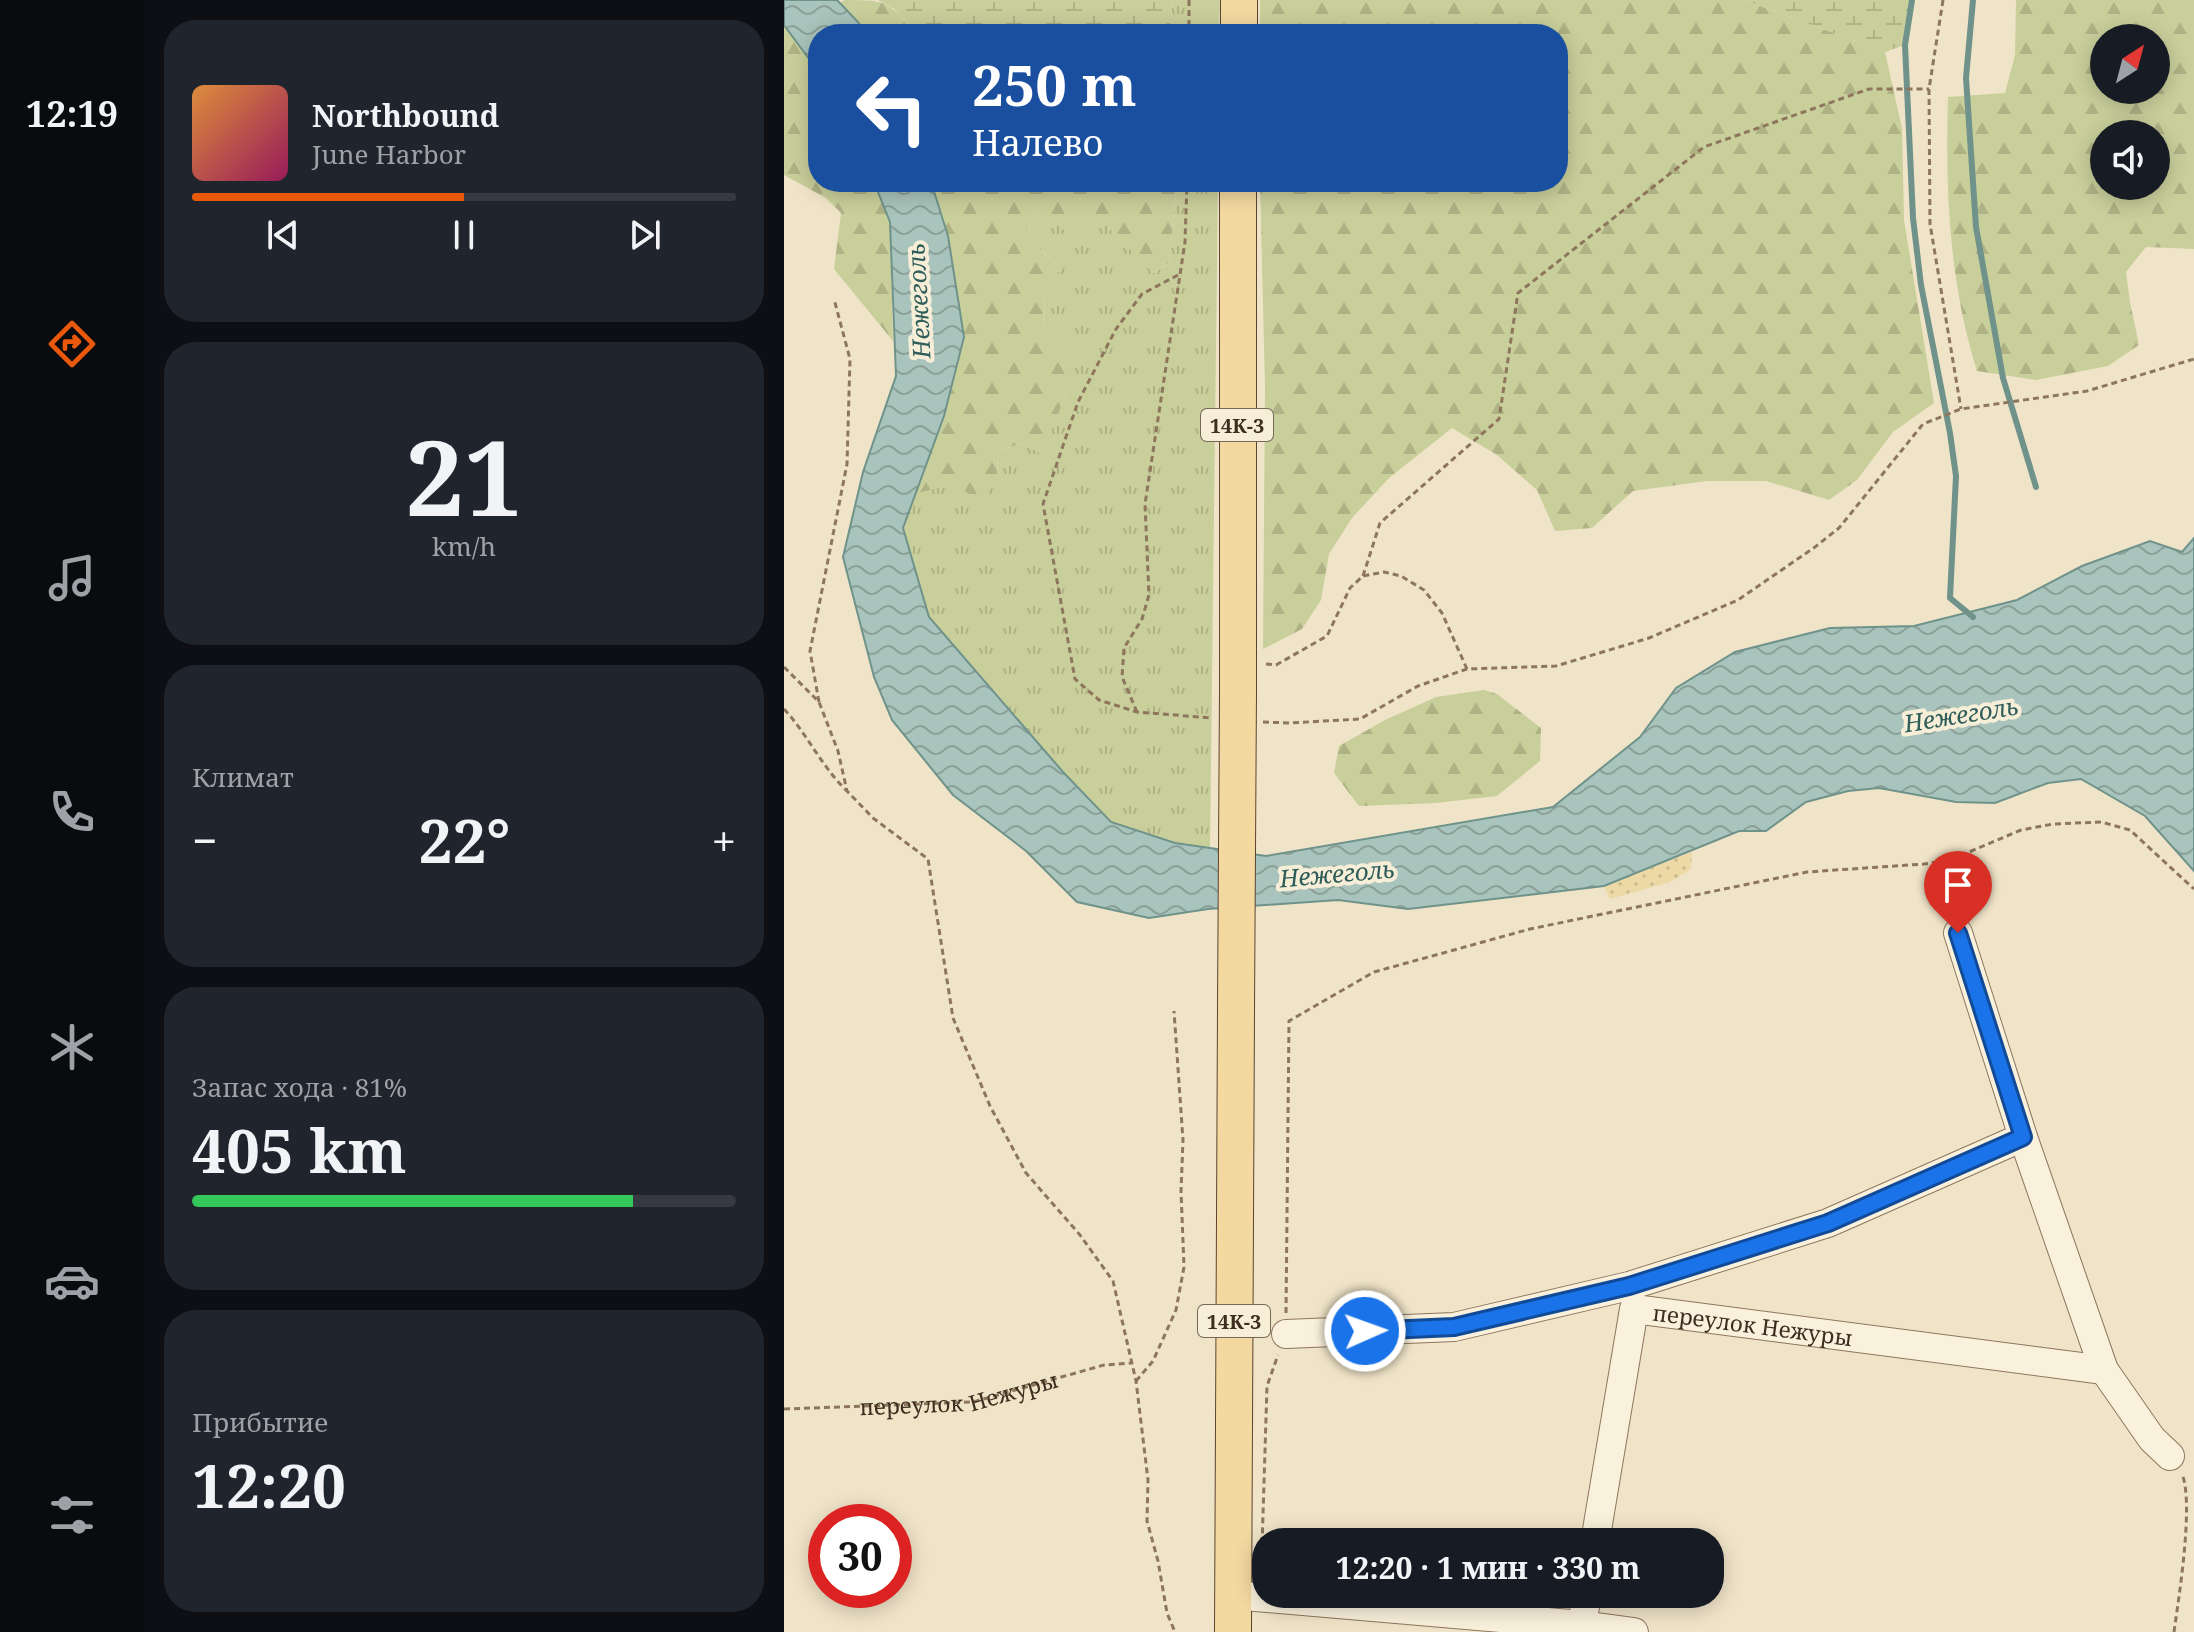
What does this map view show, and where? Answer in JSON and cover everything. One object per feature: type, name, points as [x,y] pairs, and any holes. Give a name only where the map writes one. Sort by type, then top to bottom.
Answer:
[{"type":"main road","points":[[1239,0],[1239,24]]},
{"type":"main road","name":"14К-3","points":[[1233,1632],[1238,192]]},
{"type":"street","points":[[1958,933],[2023,1137],[2104,1370],[2152,1439],[2170,1456]]},
{"type":"street","name":"переулок Нежуры","points":[[1286,1334],[1454,1327],[1632,1298],[1828,1223],[2023,1137]]},
{"type":"street","name":"переулок Нежуры","points":[[1632,1298],[2104,1370]]},
{"type":"street","name":"переулок Нежуры","points":[[1597,1528],[1632,1298]]},
{"type":"street","points":[[1233,1595],[1634,1632]]},
{"type":"street","points":[[1582,1625],[1585,1608]]},
{"type":"path","points":[[1189,0],[1189,24]]},
{"type":"path","points":[[1943,0],[1929,89],[1930,224],[1961,409]]},
{"type":"path","points":[[1237,675],[1276,665],[1327,636],[1350,588],[1363,576],[1380,523],[1499,419],[1518,293],[1704,147],[1869,89],[1929,89]]},
{"type":"path","points":[[1137,712],[1122,677],[1124,648],[1142,619],[1149,595],[1145,504],[1185,242],[1187,192]]},
{"type":"path","points":[[1178,275],[1142,294],[1116,329],[1078,402],[1043,504],[1075,679],[1099,700],[1137,712],[1211,718]]},
{"type":"path","points":[[834,299],[850,359],[847,464],[810,651],[819,702],[838,751],[847,791]]},
{"type":"path","points":[[1258,721],[1289,723],[1360,719],[1418,686],[1467,669],[1556,666],[1649,638],[1738,600],[1839,528],[1923,424],[1961,409],[2087,391],[2194,359]]},
{"type":"path","points":[[1363,576],[1384,572],[1401,576],[1424,590],[1442,613],[1467,669]]},
{"type":"path","points":[[784,667],[819,702]]},
{"type":"path","points":[[784,709],[801,728],[826,771],[873,818],[928,859],[953,1018],[990,1106],[1026,1173],[1080,1235],[1113,1281],[1136,1381],[1148,1480],[1147,1521],[1167,1613],[1175,1632]]},
{"type":"path","points":[[1263,1528],[1267,1386],[1286,1334],[1289,1021],[1374,972],[1577,919],[1807,872],[1950,860],[2021,830],[2053,824],[2101,822],[2130,830],[2194,889]]},
{"type":"path","points":[[1136,1381],[1153,1361],[1176,1310],[1184,1267],[1181,1191],[1183,1140],[1174,1011]]},
{"type":"path","name":"переулок Нежуры","points":[[784,1409],[973,1402],[1104,1365],[1131,1363]]},
{"type":"path","points":[[2170,1456],[2186,1481],[2188,1517],[2174,1632]]},
{"type":"green space","points":[[845,0],[879,2],[893,9],[908,24],[859,24],[839,3]]},
{"type":"green space","points":[[878,0],[1172,0],[1171,24],[908,24],[894,9]]},
{"type":"green space","points":[[1172,0],[1220,0],[1219,24],[1171,24]]},
{"type":"green space","points":[[1260,0],[1744,0],[1885,52],[1902,128],[1904,220],[1934,403],[1893,432],[1857,480],[1829,500],[1766,481],[1707,481],[1633,491],[1592,528],[1555,531],[1537,490],[1497,455],[1452,428],[1389,478],[1352,518],[1329,554],[1321,600],[1302,629],[1263,649],[1265,387],[1260,192],[1568,192],[1568,24],[1260,24]]},
{"type":"green space","points":[[1744,0],[1912,0],[1905,45],[1885,52]]},
{"type":"green space","points":[[2016,0],[2194,0],[2194,249],[2146,247],[2126,272],[2139,345],[2108,366],[2036,380],[1977,371],[1960,304],[1951,235],[1947,166],[1948,97],[2005,93],[2015,55]]},
{"type":"green space","points":[[784,25],[808,57],[808,188],[784,175]]},
{"type":"green space","points":[[815,192],[878,192],[890,222],[893,341],[834,269],[841,213]]},
{"type":"green space","points":[[934,192],[1176,192],[1169,263],[1153,273],[1103,222],[1085,217],[1065,231],[1041,213],[1030,221],[1029,240],[1061,268],[1044,293],[1045,332],[1073,354],[1069,388],[1041,454],[1021,443],[998,452],[997,478],[981,505],[956,483],[915,494],[944,416],[964,337],[948,236]]},
{"type":"green space","points":[[1176,192],[1218,192],[1210,848],[1175,843],[1111,822],[1063,772],[929,617],[903,528],[915,494],[956,482],[980,504],[997,478],[998,452],[1021,443],[1041,453],[1069,388],[1045,332],[1044,293],[1061,268],[1029,240],[1030,221],[1041,213],[1103,222],[1154,273],[1169,263]]},
{"type":"green space","points":[[1484,690],[1497,694],[1541,728],[1540,761],[1497,796],[1436,803],[1359,806],[1334,773],[1339,746],[1385,720],[1436,697]]},
{"type":"sand","points":[[1692,852],[1691,869],[1670,882],[1610,899],[1604,886]]},
{"type":"water","points":[[784,0],[837,0],[859,24],[808,24],[808,57],[784,25]]},
{"type":"water","name":"Нежеголь","points":[[878,192],[934,192],[948,236],[964,337],[944,416],[903,528],[929,617],[1063,772],[1111,822],[1175,843],[1266,856],[1553,807],[1640,737],[1676,688],[1735,652],[1830,628],[1914,626],[2017,600],[2082,566],[2150,541],[2182,552],[2194,538],[2194,871],[2145,816],[2081,779],[2048,783],[1995,803],[1956,802],[1879,788],[1848,791],[1806,802],[1766,831],[1739,831],[1604,886],[1408,909],[1338,900],[1208,909],[1149,918],[1077,902],[1026,851],[953,795],[892,720],[874,677],[843,557],[863,472],[896,376],[890,222]]},
{"type":"waterway","points":[[1912,0],[1905,45],[1913,218],[1921,285],[1956,476],[1950,598],[1973,617]]},
{"type":"waterway","points":[[1973,0],[1966,78],[1976,227],[2003,378],[2036,487]]},
{"type":"route","points":[[1365,1331],[1454,1327],[1629,1286],[1828,1223],[2023,1137],[1958,933]]}]
